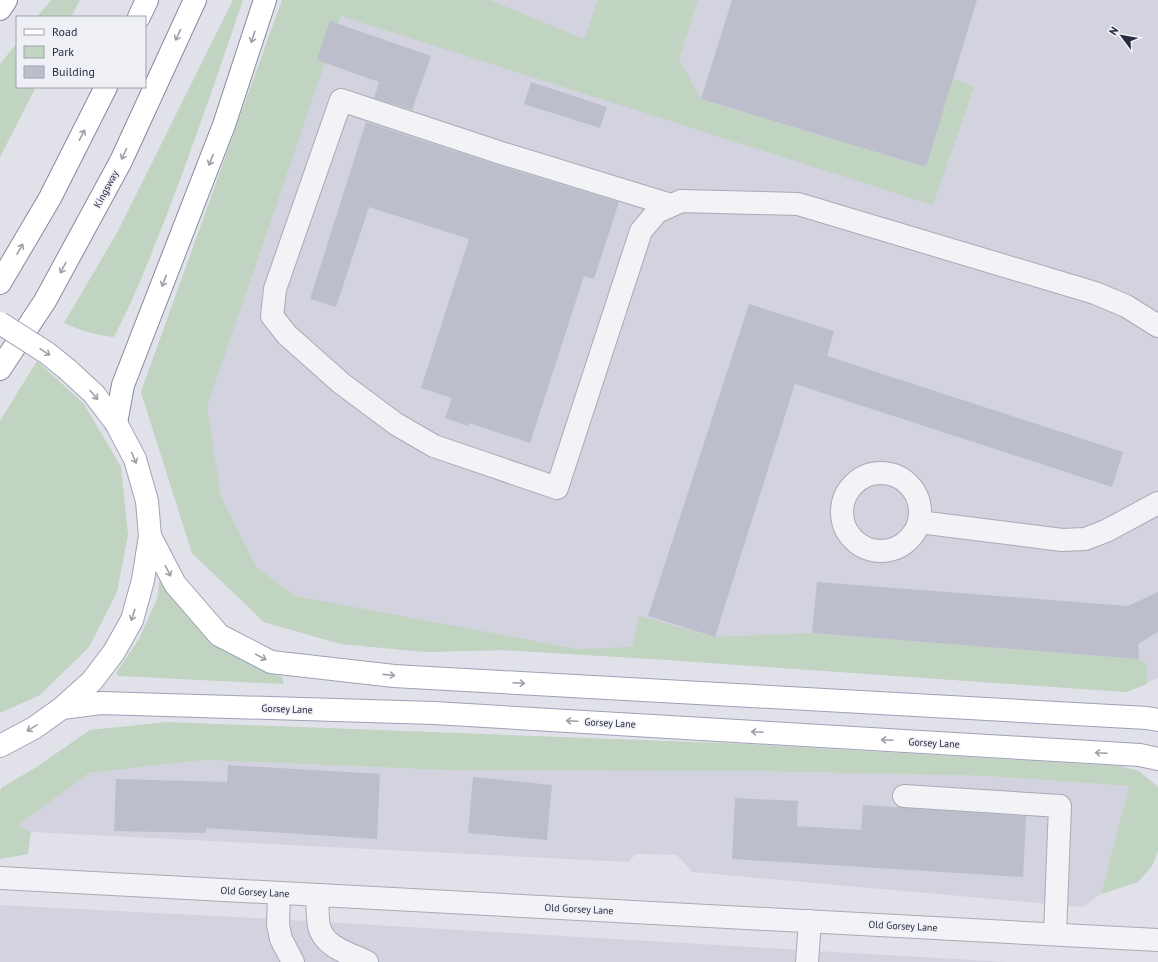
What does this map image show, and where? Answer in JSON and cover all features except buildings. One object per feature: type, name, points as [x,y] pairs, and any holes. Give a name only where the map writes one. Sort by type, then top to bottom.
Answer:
[{"type":"main road","points":[[0,9],[6,0]]},
{"type":"main road","points":[[139,16],[147,0]]},
{"type":"main road","name":"Kingsway","points":[[0,369],[45,301],[121,161],[195,0]]},
{"type":"main road","points":[[116,423],[123,384],[224,125],[265,0]]},
{"type":"main road","points":[[0,282],[50,198],[105,88]]},
{"type":"main road","points":[[0,323],[47,353],[68,370],[94,394],[116,423],[135,459],[146,501],[150,536],[143,580],[132,620],[114,652],[92,681],[62,708],[34,728],[0,746]]},
{"type":"main road","points":[[150,536],[175,584],[219,635],[272,662],[394,676],[1154,718]]},
{"type":"main road","name":"Gorsey Lane","points":[[62,708],[101,703],[434,713],[1149,757]]},
{"type":"main road","points":[[1149,757],[1158,770]]},
{"type":"street","points":[[671,205],[498,152],[341,100],[275,289],[272,316],[287,335],[341,383],[396,424],[434,446],[557,488],[641,231],[657,212],[681,201],[798,204],[1095,293],[1126,306],[1158,326]]},
{"type":"street","points":[[919,522],[1062,540],[1085,539],[1106,532],[1158,503]]},
{"type":"street","points":[[904,796],[1060,806],[1054,934]]},
{"type":"street","name":"Old Gorsey Lane","points":[[0,878],[1158,940]]},
{"type":"street","points":[[279,893],[278,925],[281,940],[293,962]]},
{"type":"street","points":[[317,895],[319,927],[322,935],[330,944],[367,962]]},
{"type":"street","points":[[807,962],[810,921]]},
{"type":"shaded area","points":[[282,0],[1158,0],[1158,678],[1126,692],[503,650],[426,652],[341,644],[264,622],[192,553],[141,392]]},
{"type":"shaded area","points":[[204,760],[445,770],[756,771],[988,776],[1129,786],[1101,894],[1083,907],[692,872],[677,855],[636,854],[628,862],[31,832],[19,825],[89,773]]},
{"type":"shaded area","points":[[0,905],[255,918],[1006,962],[0,962]]},
{"type":"green space","points":[[51,0],[80,0],[72,16],[38,16]]},
{"type":"green space","points":[[233,0],[243,0],[207,106],[155,245],[135,294],[114,337],[89,332],[64,323],[118,231]]},
{"type":"green space","points":[[282,0],[489,0],[584,39],[598,0],[698,0],[679,59],[701,99],[926,167],[953,78],[974,87],[933,205],[341,16],[207,407],[221,497],[256,567],[295,596],[578,649],[632,647],[639,616],[715,637],[812,633],[1139,659],[1147,665],[1147,684],[1126,692],[503,650],[426,652],[341,644],[264,622],[192,553],[141,392]]},
{"type":"green space","points":[[16,44],[16,88],[35,88],[0,157],[0,64]]},
{"type":"green space","points":[[37,361],[84,404],[121,467],[128,535],[117,592],[89,647],[40,695],[0,713],[0,421]]},
{"type":"green space","points":[[160,578],[215,643],[258,669],[282,677],[284,684],[119,676],[116,673],[139,639],[157,599]]},
{"type":"green space","points":[[167,722],[747,744],[1120,766],[1139,771],[1158,787],[1158,851],[1152,866],[1138,882],[1101,894],[1129,786],[988,776],[756,771],[445,770],[204,760],[89,773],[19,825],[31,832],[28,854],[0,859],[1,788],[35,768],[90,730]]}]
